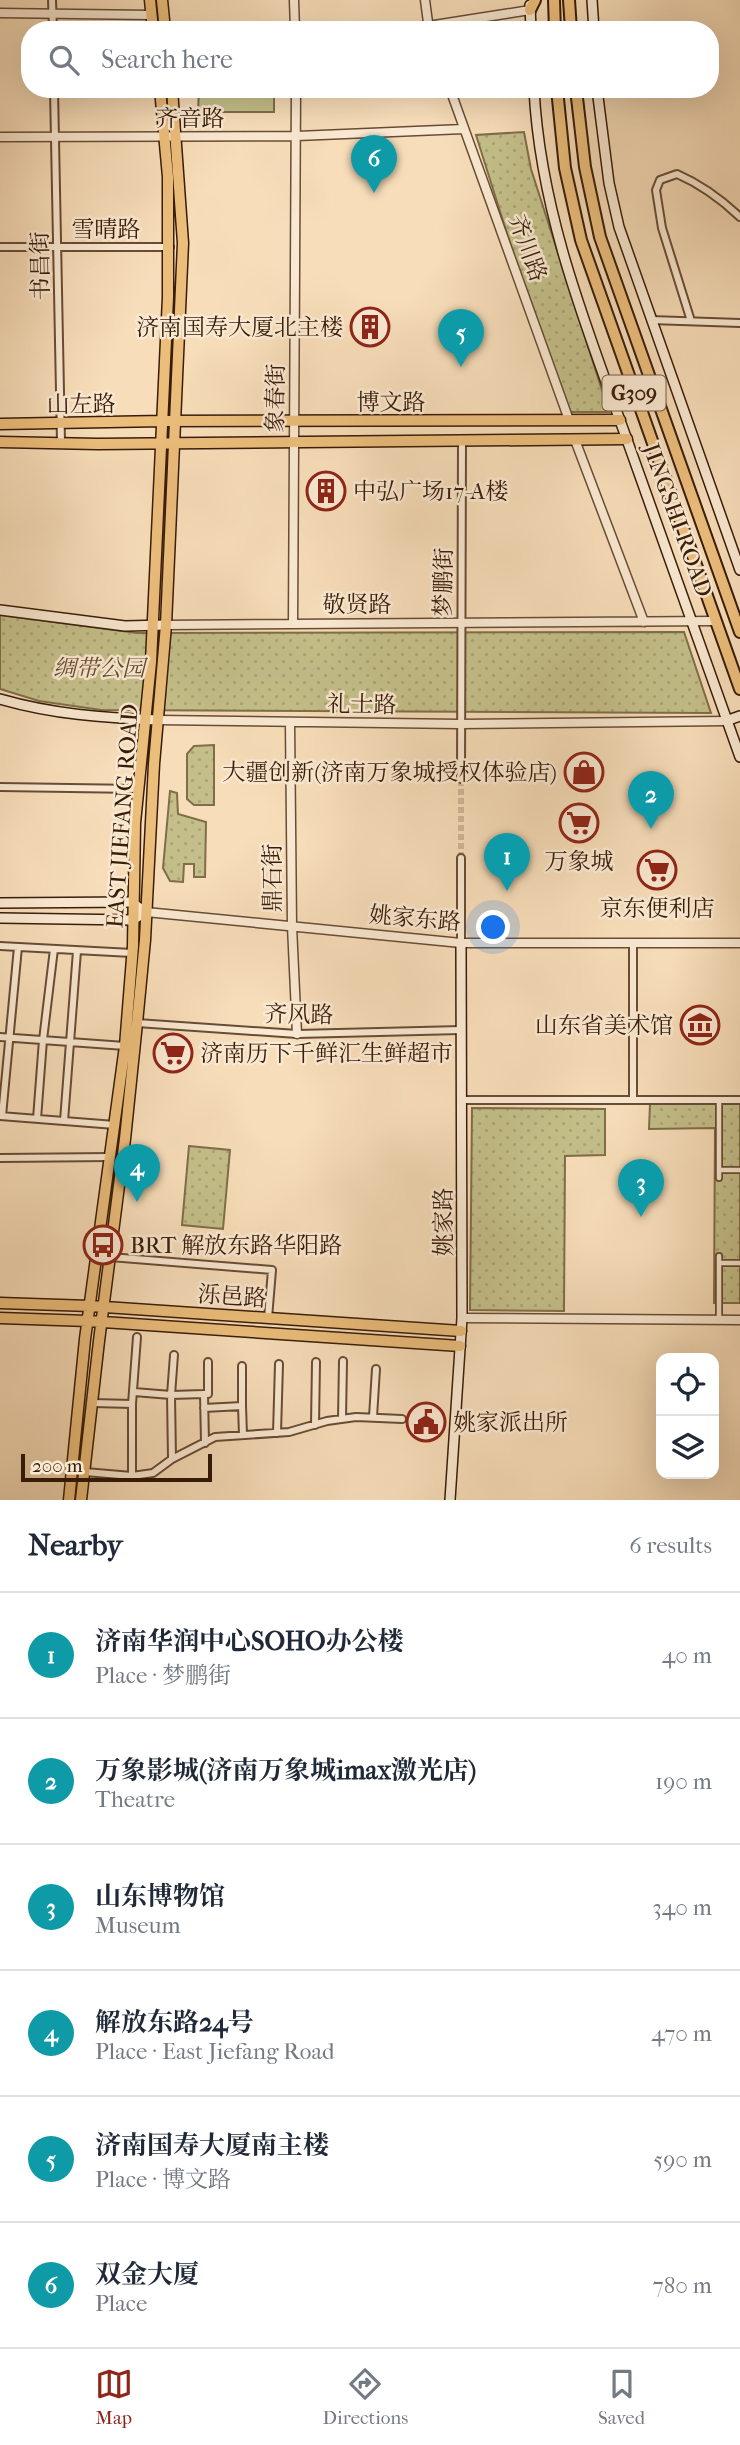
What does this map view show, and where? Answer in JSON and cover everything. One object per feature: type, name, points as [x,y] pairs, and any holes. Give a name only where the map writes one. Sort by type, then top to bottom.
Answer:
[{"type":"highway","points":[[554,0],[555,21]]},
{"type":"highway","points":[[569,0],[570,21]]},
{"type":"highway","name":"JINGSHI ROAD","points":[[558,98],[565,168],[581,240],[740,689]]},
{"type":"highway","name":"JINGSHI ROAD","points":[[577,98],[585,167],[600,237],[740,632]]},
{"type":"main road","points":[[150,0],[151,21]]},
{"type":"main road","points":[[162,0],[164,21]]},
{"type":"main road","points":[[592,0],[593,21]]},
{"type":"main road","points":[[531,21],[532,3]]},
{"type":"main road","name":"EAST JIEFANG ROAD","points":[[81,1500],[137,1023],[166,625],[183,243],[171,137],[162,98]]},
{"type":"main road","name":"EAST JIEFANG ROAD","points":[[69,1500],[88,1321],[125,1046],[132,953],[132,902],[153,625],[162,443],[170,247],[172,98]]},
{"type":"main road","name":"JINGSHI ROAD","points":[[535,98],[551,206],[576,299],[726,721],[736,731],[740,757]]},
{"type":"main road","name":"JINGSHI ROAD","points":[[598,98],[609,183],[620,227],[740,570]]},
{"type":"main road","name":"博文路","points":[[163,421],[620,420]]},
{"type":"main road","name":"山左路","points":[[0,424],[163,421]]},
{"type":"main road","name":"博文路","points":[[174,443],[627,439]]},
{"type":"main road","name":"山左路","points":[[0,442],[174,443]]},
{"type":"main road","name":"敬贤路","points":[[0,610],[125,626],[166,625]]},
{"type":"main road","name":"礼士路","points":[[0,699],[22,706],[104,719],[158,720]]},
{"type":"main road","points":[[726,721],[740,716]]},
{"type":"main road","points":[[0,903],[132,902]]},
{"type":"main road","points":[[0,918],[132,920],[146,912]]},
{"type":"main road","name":"姚家路","points":[[450,1500],[462,1318],[461,943]]},
{"type":"main road","name":"泺邑路","points":[[0,1303],[90,1306],[461,1331]]},
{"type":"main road","name":"泺邑路","points":[[0,1318],[88,1321],[460,1346]]},
{"type":"street","points":[[52,0],[53,21]]},
{"type":"street","points":[[294,0],[295,21]]},
{"type":"street","points":[[425,0],[428,21]]},
{"type":"street","points":[[458,21],[532,3]]},
{"type":"street","points":[[0,13],[150,15]]},
{"type":"street","name":"书昌街","points":[[54,98],[61,443]]},
{"type":"street","name":"象春街","points":[[293,624],[296,98]]},
{"type":"street","name":"齐川路","points":[[453,98],[569,420]]},
{"type":"street","name":"齐音路","points":[[0,137],[296,136],[464,129]]},
{"type":"street","points":[[691,321],[662,228],[656,190],[660,180],[677,174],[693,181],[740,217]]},
{"type":"street","name":"雪晴路","points":[[0,247],[170,247]]},
{"type":"street","points":[[651,320],[740,323]]},
{"type":"street","points":[[575,440],[644,622]]},
{"type":"street","name":"梦鹏街","points":[[461,779],[462,441]]},
{"type":"street","name":"敬贤路","points":[[166,625],[716,621]]},
{"type":"street","name":"礼士路","points":[[158,720],[460,724],[726,721]]},
{"type":"street","name":"鼎石街","points":[[290,722],[292,926],[297,1034]]},
{"type":"street","points":[[0,787],[139,789]]},
{"type":"street","points":[[461,858],[461,943]]},
{"type":"street","points":[[132,902],[146,912]]},
{"type":"street","name":"姚家东路","points":[[146,912],[461,943],[740,943]]},
{"type":"street","points":[[633,943],[633,1100]]},
{"type":"street","points":[[0,946],[132,953]]},
{"type":"street","points":[[18,947],[1,1116],[115,1125]]},
{"type":"street","points":[[37,1119],[54,949]]},
{"type":"street","points":[[64,1121],[78,951]]},
{"type":"street","name":"齐风路","points":[[137,1023],[297,1034],[461,1030]]},
{"type":"street","points":[[0,1037],[125,1046]]},
{"type":"street","points":[[461,1100],[740,1100]]},
{"type":"street","points":[[719,1100],[719,1178]]},
{"type":"street","points":[[0,1158],[111,1157]]},
{"type":"street","points":[[719,1170],[740,1170]]},
{"type":"street","points":[[719,1256],[719,1320]]},
{"type":"street","points":[[110,1257],[272,1270],[268,1318]]},
{"type":"street","points":[[719,1263],[740,1263]]},
{"type":"street","points":[[462,1318],[740,1320]]},
{"type":"street","points":[[132,1476],[132,1404],[137,1337]]},
{"type":"street","points":[[173,1459],[171,1395],[174,1355]]},
{"type":"street","points":[[342,1419],[343,1361]]},
{"type":"street","points":[[134,1392],[208,1394],[208,1362]]},
{"type":"street","points":[[315,1424],[316,1362]]},
{"type":"street","points":[[277,1433],[279,1364]]},
{"type":"street","points":[[242,1366],[243,1435]]},
{"type":"street","points":[[373,1417],[376,1369]]},
{"type":"street","points":[[204,1394],[205,1443]]},
{"type":"street","points":[[93,1403],[132,1404]]},
{"type":"street","points":[[204,1408],[242,1406]]},
{"type":"street","points":[[85,1472],[132,1476],[153,1473],[215,1437],[277,1433],[342,1419],[402,1419]]},
{"type":"green space","points":[[199,98],[274,98],[274,112],[198,112]]},
{"type":"green space","points":[[524,132],[531,169],[609,412],[563,412],[476,135]]},
{"type":"green space","name":"绸带公园","points":[[0,615],[137,633],[684,632],[711,713],[101,710],[39,701],[0,689]]},
{"type":"green space","points":[[214,745],[214,805],[194,805],[187,799],[187,754],[194,746]]},
{"type":"green space","points":[[170,791],[177,793],[178,814],[206,822],[205,877],[194,877],[194,864],[184,864],[183,882],[170,881],[163,868]]},
{"type":"green space","points":[[650,1104],[740,1104],[740,1303],[714,1303],[715,1128],[649,1129]]},
{"type":"green space","points":[[472,1108],[605,1109],[605,1155],[565,1156],[564,1311],[470,1310]]},
{"type":"green space","points":[[189,1146],[230,1150],[223,1229],[182,1225]]},
{"type":"tunnel","points":[[461,779],[461,858]]},
{"type":"place","name":"双金大厦","points":[[374,193]]},
{"type":"place","name":"济南国寿大厦北主楼","points":[[370,327]]},
{"type":"place","name":"济南国寿大厦南主楼","points":[[461,367]]},
{"type":"place","name":"中弘广场17-A楼","points":[[326,491]]},
{"type":"place","name":"大疆创新(济南万象城授权体验店)","points":[[584,772]]},
{"type":"place","name":"万象城","points":[[579,823]]},
{"type":"place","name":"万象影城(济南万象城imax激光店)","points":[[651,829]]},
{"type":"place","name":"京东便利店","points":[[657,870]]},
{"type":"place","name":"济南华润中心SOHO办公楼","points":[[507,891]]},
{"type":"place","name":"山东省美术馆","points":[[700,1025]]},
{"type":"place","name":"济南历下千鲜汇生鲜超市","points":[[173,1053]]},
{"type":"place","name":"解放东路24号","points":[[137,1202]]},
{"type":"place","name":"山东博物馆","points":[[641,1217]]},
{"type":"place","name":"BRT 解放东路华阳路","points":[[103,1245]]},
{"type":"place","name":"姚家派出所","points":[[426,1422]]}]
